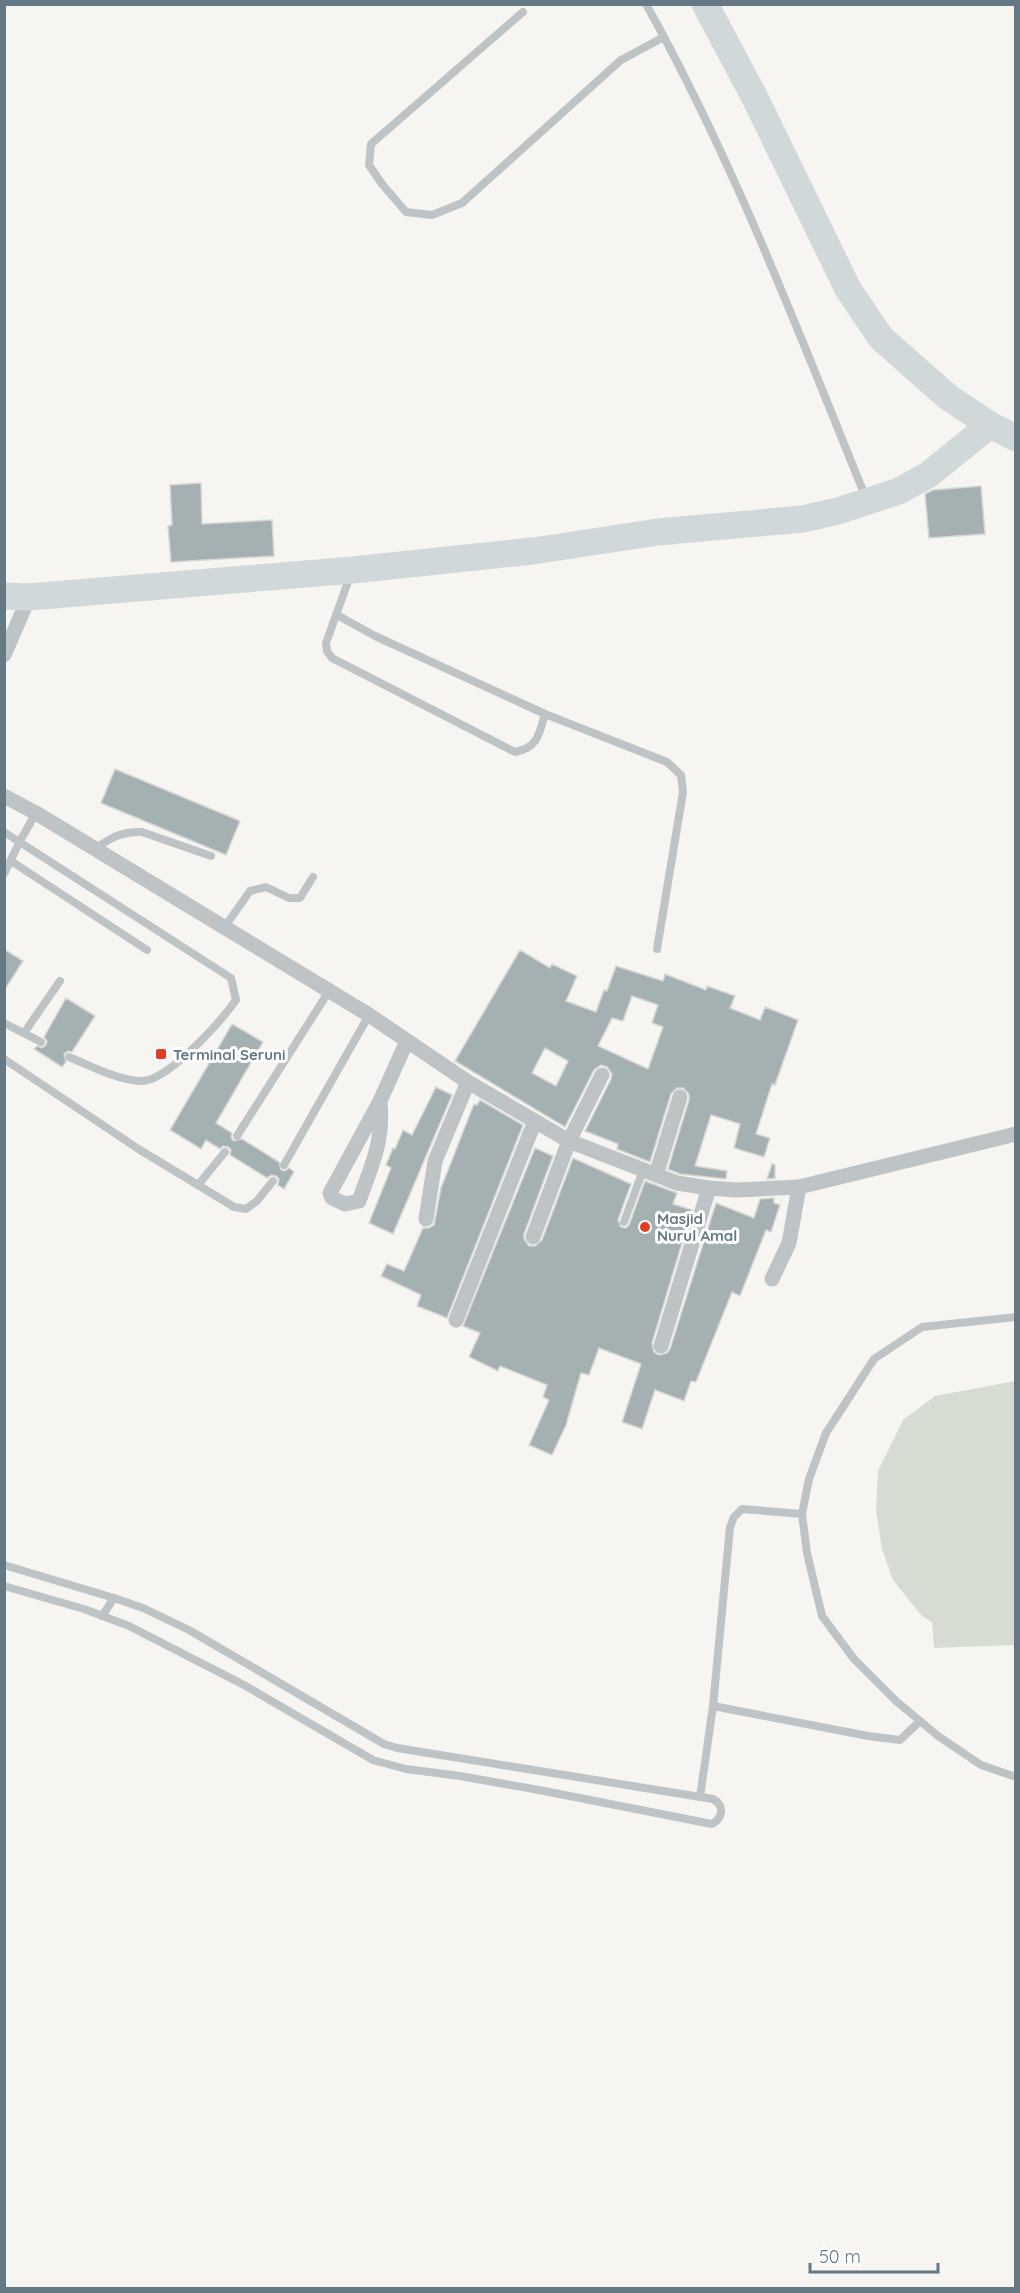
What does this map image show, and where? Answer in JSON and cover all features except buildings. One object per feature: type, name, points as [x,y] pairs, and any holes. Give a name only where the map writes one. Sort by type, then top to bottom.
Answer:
[{"type":"highway","points":[[705,4],[756,100],[848,290],[881,338],[948,397],[990,425],[1016,438]]},
{"type":"highway","points":[[726,4],[863,278],[925,376]]},
{"type":"highway","points":[[17,596],[352,570],[533,551],[658,532],[803,519],[868,502],[899,491],[928,476],[990,425]]},
{"type":"street","points":[[6,647],[17,596]]},
{"type":"street","points":[[4,796],[36,813],[369,1015],[468,1082],[569,1141],[677,1183],[736,1190],[799,1186],[1016,1134]]},
{"type":"street","points":[[380,1101],[381,1133],[372,1163],[359,1201],[345,1204],[332,1198],[330,1193],[380,1101],[407,1041]]},
{"type":"street","points":[[532,1237],[569,1141],[602,1075]]},
{"type":"street","points":[[426,1219],[435,1161],[468,1082]]},
{"type":"street","points":[[649,1173],[680,1097]]},
{"type":"street","points":[[456,1320],[535,1120]]},
{"type":"street","points":[[772,1279],[789,1243],[799,1186]]},
{"type":"street","points":[[661,1346],[709,1188]]},
{"type":"lane","points":[[646,4],[753,220],[868,502]]},
{"type":"lane","points":[[523,12],[372,144],[369,165],[406,212],[432,215],[462,203],[621,60],[664,37]]},
{"type":"lane","points":[[352,570],[337,615],[330,626],[326,643],[327,651],[332,658],[515,752],[528,750],[537,740],[545,714]]},
{"type":"lane","points":[[337,615],[375,636],[545,714],[667,762],[681,775],[683,792],[657,949]]},
{"type":"lane","points":[[4,874],[36,813]]},
{"type":"lane","points":[[4,831],[231,978],[236,1000],[220,1023],[164,1074],[142,1082],[118,1077],[69,1057]]},
{"type":"lane","points":[[95,849],[114,836],[132,831],[142,832],[211,856]]},
{"type":"lane","points":[[11,861],[147,950]]},
{"type":"lane","points":[[224,928],[250,891],[266,887],[289,898],[300,898],[313,876]]},
{"type":"lane","points":[[24,1033],[60,981]]},
{"type":"lane","points":[[237,1136],[329,991]]},
{"type":"lane","points":[[284,1165],[369,1015]]},
{"type":"lane","points":[[4,1023],[41,1042]]},
{"type":"lane","points":[[4,1059],[140,1150],[234,1207],[246,1209],[257,1201],[273,1181]]},
{"type":"lane","points":[[198,1185],[225,1152]]},
{"type":"lane","points":[[624,1222],[649,1173]]},
{"type":"lane","points":[[1016,1317],[922,1327],[874,1359],[826,1433],[809,1479],[802,1514],[807,1554],[822,1616],[854,1659],[896,1701],[938,1736],[981,1765],[1016,1776]]},
{"type":"lane","points":[[700,1797],[713,1706],[730,1527],[734,1517],[742,1509],[802,1514]]},
{"type":"lane","points":[[4,1565],[114,1598],[189,1630],[384,1744],[398,1749],[700,1797],[718,1802],[721,1808],[719,1820],[711,1824],[539,1790],[388,1765],[359,1752],[244,1685],[129,1626],[4,1586]]},
{"type":"lane","points":[[102,1616],[114,1598]]},
{"type":"lane","points":[[713,1706],[900,1740],[920,1721]]},
{"type":"shaded area","points":[[1015,1381],[1015,1645],[934,1648],[932,1622],[922,1616],[893,1580],[882,1549],[876,1510],[878,1471],[903,1420],[935,1396]]},
{"type":"place","name":"Terminal Seruni","points":[[161,1054]]},
{"type":"place","name":"Masjid Nurul Amal","points":[[645,1227]]}]
